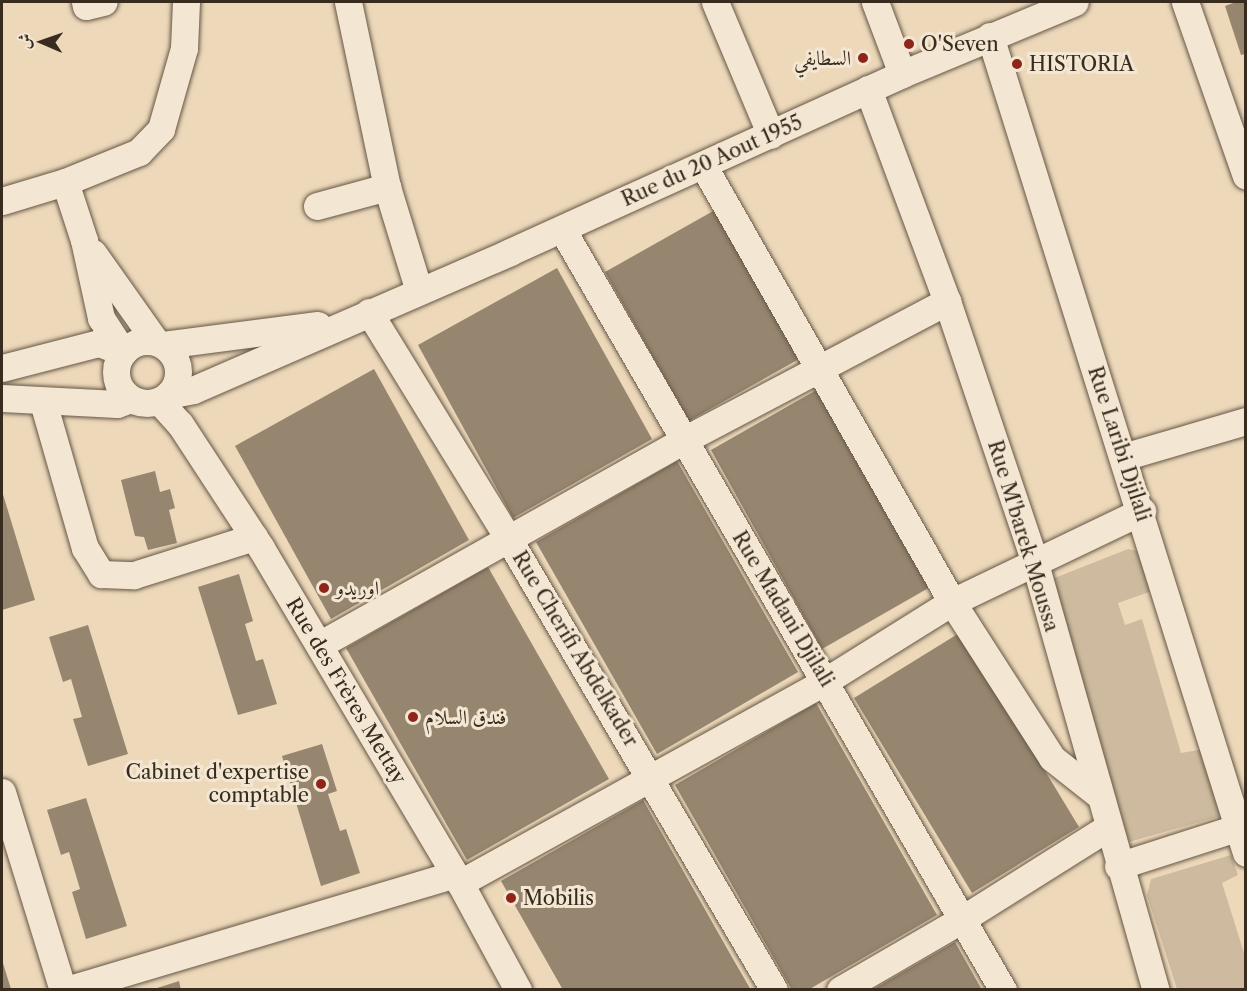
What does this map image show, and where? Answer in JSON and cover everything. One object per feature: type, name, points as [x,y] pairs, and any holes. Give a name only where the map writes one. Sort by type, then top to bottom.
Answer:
[{"type":"street","points":[[85,2],[86,6],[104,2]]},
{"type":"street","points":[[2,201],[65,182],[139,152],[161,129],[184,48],[186,2]]},
{"type":"street","points":[[348,2],[387,187],[419,291]]},
{"type":"street","points":[[715,2],[771,135]]},
{"type":"street","points":[[875,2],[902,74]]},
{"type":"street","name":"Rue du 20 Aout 1955","points":[[359,317],[562,229],[902,74],[1076,2]]},
{"type":"street","points":[[1185,2],[1245,176]]},
{"type":"street","name":"Rue Laribi Djilali","points":[[990,36],[1242,826],[1245,853]]},
{"type":"street","name":"Rue M'barek Moussa","points":[[868,89],[947,301],[1034,560],[1118,867],[1156,990]]},
{"type":"street","points":[[703,165],[952,602],[1052,758],[1099,795]]},
{"type":"street","points":[[65,182],[84,240],[101,318],[123,352]]},
{"type":"street","points":[[317,206],[387,187]]},
{"type":"street","name":"Rue Madani Djilali","points":[[562,229],[682,441],[826,680],[964,918],[1003,990]]},
{"type":"street","points":[[84,240],[159,344],[174,358],[177,369],[175,386],[163,398]]},
{"type":"street","points":[[319,645],[682,441],[821,370],[947,301]]},
{"type":"street","points":[[359,317],[193,390],[149,403],[131,399],[123,392],[116,372],[123,352],[139,342],[159,344],[359,317]]},
{"type":"street","name":"Rue Cherifi Abdelkader","points":[[359,317],[508,538],[650,775],[774,990]]},
{"type":"street","points":[[2,368],[99,343],[123,352]]},
{"type":"street","points":[[2,398],[43,402],[117,404],[131,399]]},
{"type":"street","name":"Rue des Frères Mettay","points":[[163,398],[254,537],[319,645],[457,879],[518,990]]},
{"type":"street","points":[[43,402],[85,548],[101,574],[117,578],[134,575],[254,537]]},
{"type":"street","points":[[1123,457],[1245,421]]},
{"type":"street","points":[[2,792],[64,990],[457,879],[826,680],[952,602],[1034,560],[1142,511]]},
{"type":"street","points":[[1118,867],[1242,826]]},
{"type":"street","points":[[840,990],[964,918],[1107,828]]},
{"type":"shaded area","points":[[1128,549],[1137,551],[1152,591],[1118,603],[1125,625],[1142,619],[1181,753],[1204,749],[1221,816],[1129,842],[1052,579]]},
{"type":"shaded area","points":[[1231,855],[1238,875],[1222,883],[1245,956],[1245,989],[1177,989],[1147,895],[1151,879]]},
{"type":"building","points":[[1245,2],[1245,54],[1241,55],[1225,6]]},
{"type":"building","points":[[715,210],[799,359],[689,421],[605,272]]},
{"type":"building","points":[[557,268],[652,439],[513,518],[418,345]]},
{"type":"building","points":[[374,369],[469,540],[331,619],[235,446]]},
{"type":"building","points":[[820,388],[932,586],[822,649],[711,450]]},
{"type":"building","points":[[677,461],[798,672],[657,754],[536,542]]},
{"type":"building","points":[[155,471],[160,492],[170,489],[175,508],[169,510],[177,543],[148,550],[144,537],[135,536],[121,480]]},
{"type":"building","points":[[2,491],[35,600],[2,610]]},
{"type":"building","points":[[488,567],[609,779],[467,860],[346,648]]},
{"type":"building","points":[[239,574],[253,621],[245,624],[256,661],[263,659],[277,704],[238,715],[198,587]]},
{"type":"building","points":[[88,625],[128,754],[88,766],[73,719],[82,717],[71,679],[63,682],[49,637]]},
{"type":"building","points":[[961,632],[1079,827],[972,893],[854,698]]},
{"type":"building","points":[[816,703],[937,915],[808,990],[792,990],[675,785]]},
{"type":"building","points":[[322,744],[337,791],[328,794],[340,831],[346,829],[360,873],[321,886],[282,756]]},
{"type":"building","points":[[86,798],[127,926],[86,939],[72,892],[80,889],[69,852],[61,855],[47,810]]},
{"type":"building","points":[[643,800],[751,990],[563,990],[501,881]]},
{"type":"building","points":[[955,942],[982,990],[872,990],[884,983]]},
{"type":"building","points":[[2,960],[11,989],[8,990],[2,990]]},
{"type":"building","points":[[179,981],[181,990],[154,990],[154,989]]},
{"type":"place","name":"O'Seven","points":[[909,44]]},
{"type":"place","name":"السطايفي","points":[[863,58]]},
{"type":"place","name":"HISTORIA","points":[[1017,64]]},
{"type":"place","name":"اوريدو","points":[[324,588]]},
{"type":"place","name":"فندق السلام","points":[[413,717]]},
{"type":"place","name":"Cabinet d'expertise comptable","points":[[321,784]]},
{"type":"place","name":"Mobilis","points":[[511,898]]}]
